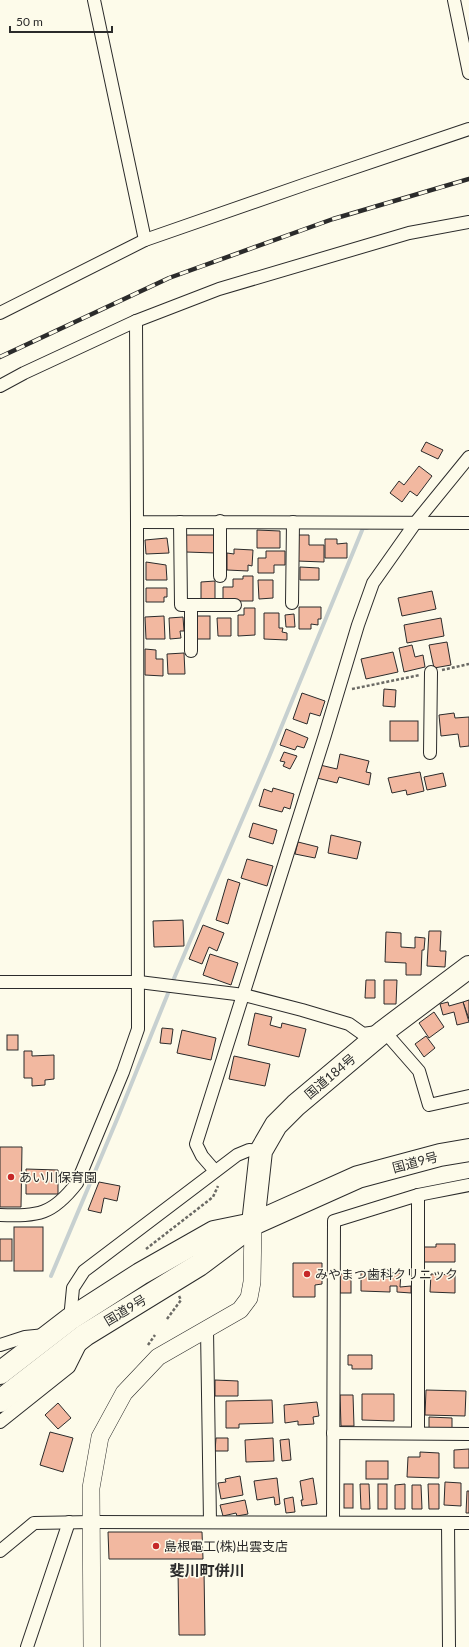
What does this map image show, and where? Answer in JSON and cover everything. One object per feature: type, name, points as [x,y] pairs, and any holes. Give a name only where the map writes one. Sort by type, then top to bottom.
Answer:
[{"type":"highway","name":"国道184号","points":[[253,1224],[261,1151],[276,1125],[296,1105],[384,1031],[469,967]]},
{"type":"highway","name":"国道9号","points":[[0,1401],[78,1327],[140,1274],[214,1232],[253,1224],[358,1177],[440,1155],[469,1150]]},
{"type":"highway","name":"国道9号","points":[[0,1372],[50,1334],[78,1327]]},
{"type":"street","points":[[94,0],[145,240]]},
{"type":"street","points":[[454,0],[469,73]]},
{"type":"street","points":[[0,314],[145,240],[469,129]]},
{"type":"street","points":[[0,386],[24,373],[136,321],[219,289],[409,233],[469,222]]},
{"type":"street","points":[[0,1216],[23,1216],[46,1212],[65,1199],[77,1183],[124,1072],[138,1029],[136,321]]},
{"type":"street","points":[[215,1171],[202,1156],[196,1144],[244,995],[268,911],[358,625],[373,583],[416,522],[469,457]]},
{"type":"street","points":[[137,522],[220,521],[469,523]]},
{"type":"street","points":[[220,521],[220,576]]},
{"type":"street","points":[[180,522],[181,605],[235,605]]},
{"type":"street","points":[[292,603],[293,522]]},
{"type":"street","points":[[191,605],[191,651]]},
{"type":"street","points":[[430,753],[431,672]]},
{"type":"street","points":[[0,982],[139,982],[244,995],[349,1024],[363,1034],[384,1031],[419,1071],[429,1105],[469,1096]]},
{"type":"street","points":[[0,1422],[70,1367],[78,1327],[73,1288],[84,1271],[237,1155],[249,1150],[261,1151]]},
{"type":"street","points":[[333,1522],[334,1222],[418,1195],[469,1185]]},
{"type":"street","points":[[418,1195],[418,1433]]},
{"type":"street","points":[[92,1647],[91,1488],[100,1437],[124,1393],[158,1357],[208,1330],[240,1310],[249,1298],[252,1282],[253,1224]]},
{"type":"street","points":[[208,1330],[210,1522]]},
{"type":"street","points":[[0,1345],[26,1337],[50,1334]]},
{"type":"street","points":[[333,1433],[469,1434]]},
{"type":"street","points":[[28,1647],[69,1522]]},
{"type":"street","points":[[0,1551],[34,1523],[469,1523]]},
{"type":"street","points":[[448,1523],[449,1647]]},
{"type":"path","points":[[338,692],[469,664]]},
{"type":"path","points":[[143,1251],[213,1197],[218,1185],[215,1171]]},
{"type":"path","points":[[167,1319],[177,1306]]},
{"type":"building","points":[[426,442],[443,450],[438,459],[421,451]]},
{"type":"building","points":[[419,466],[432,476],[417,496],[410,491],[402,502],[390,493],[399,481],[404,485]]},
{"type":"building","points":[[257,530],[280,531],[280,548],[257,548]]},
{"type":"building","points":[[186,535],[216,535],[216,553],[186,552]]},
{"type":"building","points":[[298,535],[309,535],[309,545],[324,545],[324,562],[297,561]]},
{"type":"building","points":[[167,538],[169,553],[146,554],[145,540]]},
{"type":"building","points":[[325,539],[337,539],[337,544],[347,543],[347,558],[325,558]]},
{"type":"building","points":[[234,549],[253,550],[252,566],[248,565],[248,571],[227,570],[227,553],[234,554]]},
{"type":"building","points":[[266,551],[285,551],[285,565],[274,565],[274,573],[258,573],[258,558],[266,558]]},
{"type":"building","points":[[146,562],[166,565],[167,580],[146,580]]},
{"type":"building","points":[[300,567],[319,568],[319,580],[300,580]]},
{"type":"building","points":[[243,576],[253,576],[253,601],[223,601],[223,587],[233,587],[233,579],[243,579]]},
{"type":"building","points":[[258,580],[273,580],[273,598],[259,599]]},
{"type":"building","points":[[215,581],[215,602],[201,602],[201,582]]},
{"type":"building","points":[[146,588],[167,588],[167,597],[164,597],[164,602],[146,602]]},
{"type":"building","points":[[432,591],[436,609],[402,616],[398,598]]},
{"type":"building","points":[[299,607],[321,607],[321,619],[318,619],[318,625],[311,624],[311,629],[299,629]]},
{"type":"building","points":[[244,608],[255,608],[255,635],[238,636],[238,615],[244,615]]},
{"type":"building","points":[[264,613],[279,613],[279,628],[283,628],[282,632],[287,633],[287,640],[264,639]]},
{"type":"building","points":[[294,614],[295,627],[286,627],[285,615]]},
{"type":"building","points":[[164,616],[165,639],[146,639],[145,617]]},
{"type":"building","points":[[196,616],[210,616],[210,639],[196,639]]},
{"type":"building","points":[[183,617],[184,631],[180,631],[181,638],[170,639],[169,618]]},
{"type":"building","points":[[217,618],[231,618],[231,636],[218,636]]},
{"type":"building","points":[[441,618],[444,636],[407,643],[404,625]]},
{"type":"building","points":[[447,642],[451,665],[434,668],[429,645]]},
{"type":"building","points":[[412,645],[415,657],[423,655],[425,667],[404,672],[399,648]]},
{"type":"building","points":[[145,649],[156,650],[156,659],[163,659],[163,676],[145,675]]},
{"type":"building","points":[[393,652],[398,672],[366,679],[361,659]]},
{"type":"building","points":[[184,653],[185,674],[168,674],[167,654]]},
{"type":"building","points":[[384,689],[396,690],[395,707],[383,706]]},
{"type":"building","points":[[302,693],[325,701],[320,716],[310,713],[307,724],[293,719]]},
{"type":"building","points":[[454,713],[455,718],[469,717],[469,746],[460,747],[458,734],[441,736],[439,715]]},
{"type":"building","points":[[390,721],[418,721],[418,741],[390,741]]},
{"type":"building","points":[[286,729],[308,738],[304,748],[297,746],[295,750],[280,745]]},
{"type":"building","points":[[284,752],[297,756],[290,769],[283,766],[285,762],[280,761]]},
{"type":"building","points":[[340,754],[369,761],[366,772],[371,773],[369,785],[339,777],[337,783],[317,778],[320,765],[337,769]]},
{"type":"building","points":[[420,772],[424,791],[407,795],[406,790],[392,793],[388,778]]},
{"type":"building","points":[[443,773],[446,786],[427,790],[424,777]]},
{"type":"building","points":[[273,788],[294,794],[290,809],[284,807],[282,812],[259,806],[264,789],[272,792]]},
{"type":"building","points":[[253,823],[277,830],[273,844],[249,837]]},
{"type":"building","points":[[331,835],[361,842],[357,859],[328,853]]},
{"type":"building","points":[[298,842],[318,847],[315,858],[295,854]]},
{"type":"building","points":[[247,859],[273,866],[267,886],[241,878]]},
{"type":"building","points":[[228,879],[240,883],[228,924],[216,920]]},
{"type":"building","points":[[183,920],[184,946],[154,947],[153,921]]},
{"type":"building","points":[[203,925],[224,933],[217,951],[209,947],[202,964],[189,959]]},
{"type":"building","points":[[429,931],[441,931],[440,951],[446,951],[445,967],[427,966]]},
{"type":"building","points":[[386,932],[401,933],[401,947],[415,948],[415,937],[425,938],[424,950],[422,950],[421,975],[406,975],[406,963],[385,962]]},
{"type":"building","points":[[210,954],[238,963],[231,985],[203,975]]},
{"type":"building","points":[[366,980],[375,980],[375,998],[365,998]]},
{"type":"building","points":[[384,980],[397,980],[396,1004],[384,1004]]},
{"type":"building","points":[[469,1000],[469,1019],[463,1002]]},
{"type":"building","points":[[448,1002],[449,1006],[463,1002],[469,1022],[457,1025],[454,1012],[443,1015],[440,1004]]},
{"type":"building","points":[[434,1012],[444,1027],[429,1038],[419,1023]]},
{"type":"building","points":[[255,1013],[272,1017],[270,1025],[281,1028],[282,1023],[306,1029],[299,1057],[248,1045]]},
{"type":"building","points":[[162,1028],[173,1029],[171,1044],[160,1043]]},
{"type":"building","points":[[182,1030],[216,1038],[211,1060],[177,1053]]},
{"type":"building","points":[[7,1035],[18,1035],[18,1050],[7,1050]]},
{"type":"building","points":[[426,1036],[435,1048],[424,1057],[415,1044]]},
{"type":"building","points":[[24,1051],[32,1051],[32,1056],[54,1055],[54,1079],[45,1080],[45,1085],[32,1086],[32,1078],[24,1078]]},
{"type":"building","points":[[234,1056],[270,1064],[265,1086],[229,1079]]},
{"type":"building","name":"あい川保育園","points":[[0,1147],[22,1147],[21,1207],[0,1207]]},
{"type":"building","points":[[26,1169],[58,1170],[58,1194],[26,1194]]},
{"type":"building","points":[[99,1182],[120,1186],[117,1201],[104,1198],[101,1213],[88,1210]]},
{"type":"building","points":[[14,1227],[43,1227],[43,1271],[14,1271]]},
{"type":"building","points":[[0,1239],[12,1239],[12,1261],[0,1261]]},
{"type":"building","points":[[436,1244],[455,1244],[455,1262],[424,1262],[424,1247],[436,1247]]},
{"type":"building","name":"みやまつ歯科クリニック","points":[[293,1263],[322,1263],[322,1284],[315,1285],[315,1297],[293,1297]]},
{"type":"building","points":[[361,1272],[401,1273],[400,1287],[411,1286],[411,1293],[397,1292],[397,1286],[390,1286],[390,1292],[361,1291]]},
{"type":"building","points":[[340,1274],[351,1274],[351,1293],[340,1293]]},
{"type":"building","points":[[431,1274],[455,1275],[455,1293],[430,1292]]},
{"type":"building","points":[[348,1355],[372,1355],[372,1369],[352,1369],[352,1365],[348,1365]]},
{"type":"building","points":[[215,1380],[238,1381],[238,1396],[215,1396]]},
{"type":"building","points":[[426,1390],[466,1391],[465,1416],[425,1415]]},
{"type":"building","points":[[362,1394],[394,1394],[394,1421],[362,1420]]},
{"type":"building","points":[[340,1395],[353,1395],[354,1426],[341,1426]]},
{"type":"building","points":[[272,1400],[273,1423],[239,1424],[239,1428],[226,1428],[226,1401]]},
{"type":"building","points":[[317,1402],[319,1416],[313,1417],[314,1424],[298,1425],[298,1421],[285,1423],[284,1405]]},
{"type":"building","points":[[58,1403],[71,1418],[58,1429],[45,1415]]},
{"type":"building","points":[[429,1417],[452,1418],[452,1431],[429,1430]]},
{"type":"building","points":[[50,1432],[73,1438],[63,1472],[40,1465]]},
{"type":"building","points":[[216,1438],[228,1438],[228,1451],[215,1451]]},
{"type":"building","points":[[273,1438],[274,1461],[246,1462],[245,1440]]},
{"type":"building","points":[[289,1439],[291,1460],[282,1461],[280,1440]]},
{"type":"building","points":[[469,1449],[469,1468],[454,1468],[454,1450]]},
{"type":"building","points":[[420,1452],[439,1453],[439,1478],[407,1477],[408,1457],[420,1457]]},
{"type":"building","points":[[366,1461],[388,1461],[388,1479],[366,1479]]},
{"type":"building","points":[[240,1476],[243,1495],[221,1499],[218,1483],[226,1482],[225,1479]]},
{"type":"building","points":[[277,1478],[280,1504],[275,1505],[274,1497],[257,1500],[254,1481]]},
{"type":"building","points":[[313,1478],[317,1504],[302,1506],[301,1500],[303,1500],[300,1481]]},
{"type":"building","points":[[445,1482],[461,1483],[461,1506],[444,1505]]},
{"type":"building","points":[[344,1484],[353,1484],[353,1508],[344,1508]]},
{"type":"building","points":[[360,1484],[369,1484],[370,1509],[361,1509]]},
{"type":"building","points":[[378,1484],[387,1484],[387,1509],[378,1509]]},
{"type":"building","points":[[405,1484],[405,1509],[395,1509],[395,1485]]},
{"type":"building","points":[[428,1484],[439,1484],[439,1509],[429,1509]]},
{"type":"building","points":[[412,1485],[421,1485],[422,1509],[412,1509]]},
{"type":"building","points":[[467,1491],[469,1491],[469,1513],[466,1513]]},
{"type":"building","points":[[293,1497],[295,1512],[286,1513],[284,1499]]},
{"type":"building","points":[[245,1500],[248,1514],[237,1516],[236,1513],[223,1516],[220,1505]]},
{"type":"building","name":"島根電工(株)出雲支店","points":[[108,1532],[202,1532],[203,1559],[109,1559]]},
{"type":"building","points":[[178,1571],[204,1571],[205,1635],[179,1635]]},
{"type":"waterway","points":[[51,1276],[175,976],[269,757],[363,528],[367,528]]},
{"type":"railway","points":[[0,357],[169,278],[333,219],[469,179]]},
{"type":"place","name":"あい川保育園","points":[[11,1177]]},
{"type":"place","name":"みやまつ歯科クリニック","points":[[307,1274]]},
{"type":"place","name":"島根電工(株)出雲支店","points":[[156,1546]]},
{"type":"district","name":"斐川町併川","points":[[207,1570]]}]
